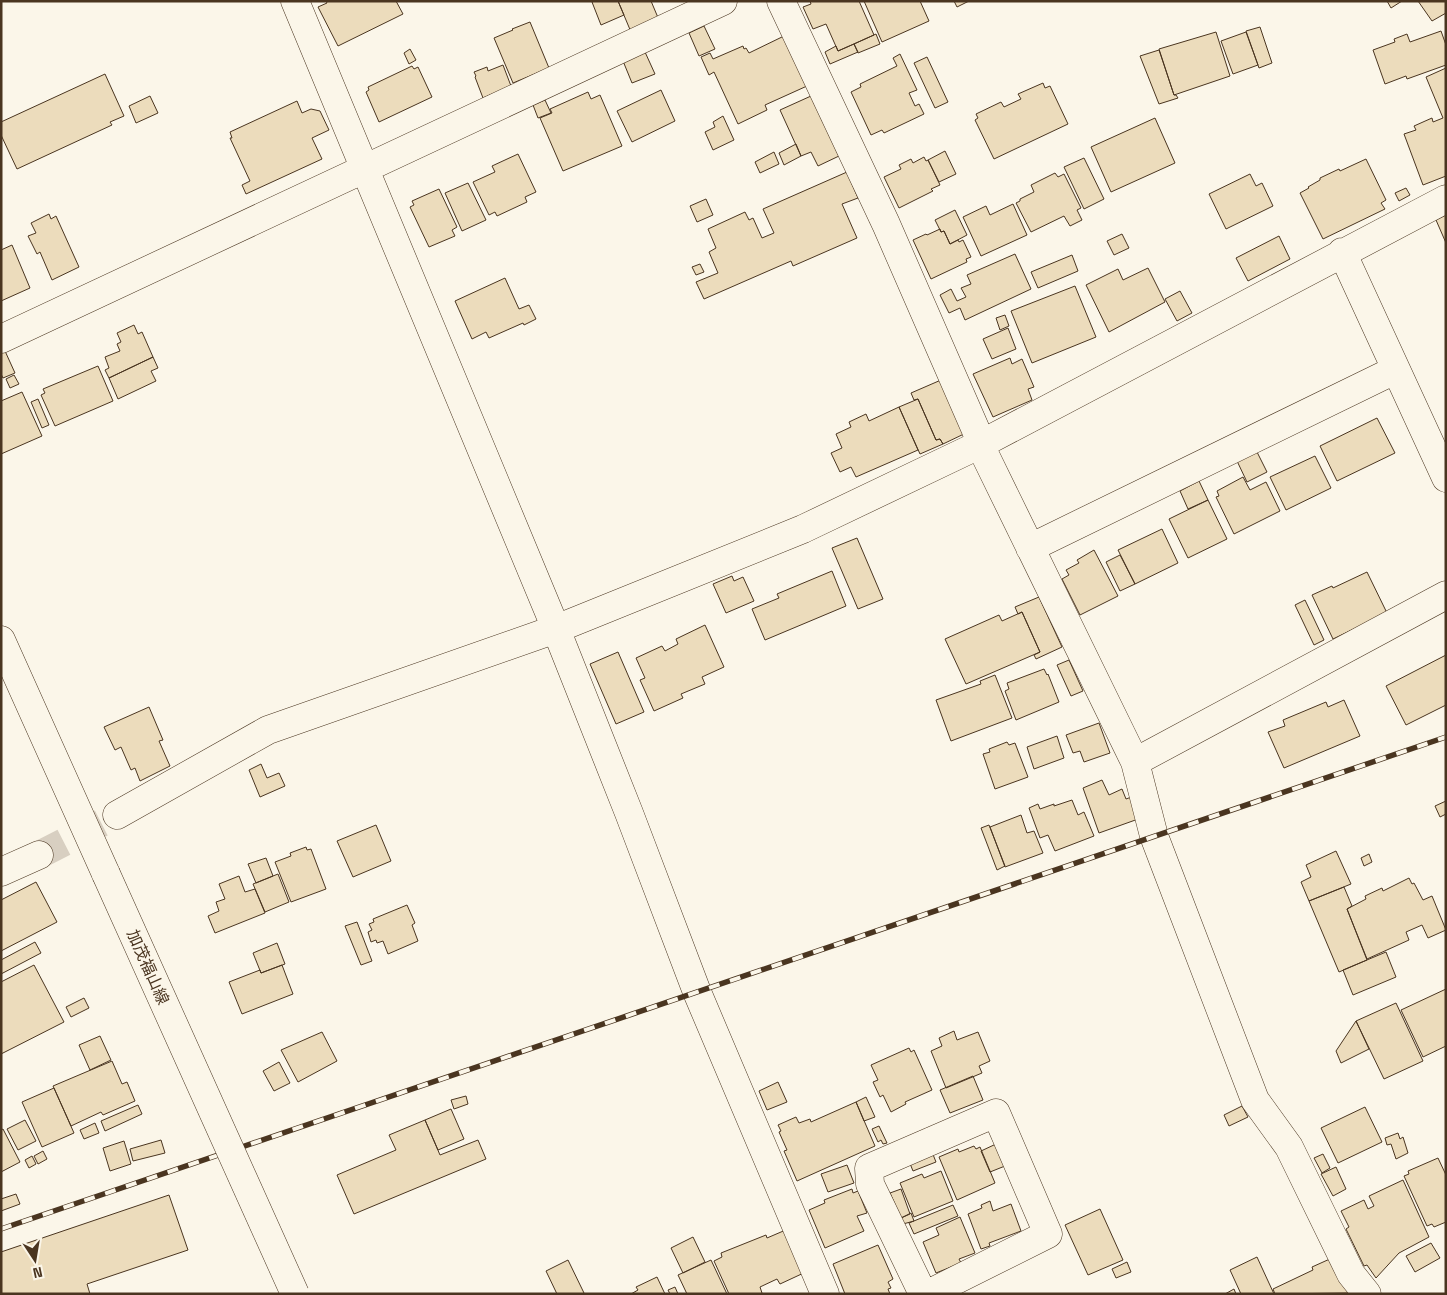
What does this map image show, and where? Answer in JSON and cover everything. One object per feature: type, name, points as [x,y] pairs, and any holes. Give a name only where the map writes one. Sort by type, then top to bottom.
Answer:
[{"type":"street","points":[[295,1],[556,629],[629,813],[696,992],[825,1294]]},
{"type":"street","points":[[1,339],[723,1]]},
{"type":"street","points":[[781,1],[886,224],[985,455],[1135,762],[1154,836],[1255,1100],[1289,1147],[1351,1274],[1367,1294]]},
{"type":"street","points":[[117,815],[268,730],[556,629],[803,529],[981,444],[1342,252],[1446,199]]},
{"type":"street","points":[[1342,252],[1446,478]]},
{"type":"street","points":[[1030,548],[1395,370]]},
{"type":"street","points":[[1135,762],[1446,595]]},
{"type":"street","name":"加茂福山線","points":[[1,640],[295,1294]]},
{"type":"street","points":[[1,872],[39,855]]},
{"type":"street","points":[[923,1294],[870,1184],[870,1168],[996,1113],[1048,1234],[928,1294]]},
{"type":"building","points":[[326,1],[396,1],[403,14],[338,46],[318,7],[327,3]]},
{"type":"building","points":[[618,1],[624,15],[601,25],[592,2]]},
{"type":"building","points":[[618,1],[651,1],[659,20],[631,32]]},
{"type":"building","points":[[810,1],[859,1],[874,35],[838,51],[826,24],[813,29],[803,7],[811,4]]},
{"type":"building","points":[[864,1],[920,1],[929,21],[882,42]]},
{"type":"building","points":[[954,1],[969,1],[957,7]]},
{"type":"building","points":[[1387,1],[1402,1],[1391,8]]},
{"type":"building","points":[[1418,1],[1446,1],[1446,13],[1432,21]]},
{"type":"building","points":[[530,22],[549,68],[513,83],[494,38]]},
{"type":"building","points":[[704,26],[715,49],[699,56],[689,33]]},
{"type":"building","points":[[1260,27],[1272,63],[1259,68],[1246,31]]},
{"type":"building","points":[[1441,31],[1446,45],[1446,65],[1407,79],[1406,76],[1385,84],[1373,50],[1395,42],[1394,39],[1407,34],[1410,42]]},
{"type":"building","points":[[1216,32],[1230,76],[1174,95],[1159,49]]},
{"type":"building","points":[[1246,32],[1258,65],[1233,74],[1221,41]]},
{"type":"building","points":[[876,34],[880,44],[858,53],[854,44]]},
{"type":"building","points":[[784,36],[807,86],[765,105],[767,110],[738,124],[714,72],[709,75],[701,57],[710,53],[713,59],[743,46],[749,53]]},
{"type":"building","points":[[854,44],[858,52],[830,64],[825,52],[836,46],[838,51]]},
{"type":"building","points":[[410,49],[416,60],[409,64],[404,53]]},
{"type":"building","points":[[1159,50],[1174,95],[1178,98],[1159,104],[1140,56]]},
{"type":"building","points":[[645,52],[655,74],[632,83],[623,61]]},
{"type":"building","points":[[900,54],[917,90],[909,93],[915,106],[919,104],[924,114],[884,133],[882,130],[871,135],[851,92],[861,87],[860,84],[897,66],[893,58]]},
{"type":"building","points":[[927,57],[948,102],[935,108],[914,63]]},
{"type":"building","points":[[503,65],[511,86],[483,98],[474,72],[487,67],[488,71]]},
{"type":"building","points":[[412,66],[414,69],[418,67],[432,97],[379,122],[366,92],[369,90],[368,87]]},
{"type":"building","points":[[1446,68],[1446,176],[1423,185],[1404,134],[1416,130],[1414,126],[1432,118],[1433,122],[1443,118],[1426,77]]},
{"type":"building","points":[[105,74],[124,116],[110,122],[112,125],[17,169],[1,135],[1,122]]},
{"type":"building","points":[[1043,83],[1045,88],[1050,86],[1068,124],[994,159],[975,120],[978,118],[976,114],[1001,102],[1004,107],[1021,99],[1018,94]]},
{"type":"building","points":[[661,90],[675,121],[632,142],[617,111]]},
{"type":"building","points":[[588,92],[591,99],[600,95],[622,146],[563,171],[540,118],[552,113],[550,109]]},
{"type":"building","points":[[150,96],[158,113],[136,123],[129,106]]},
{"type":"building","points":[[811,96],[839,156],[818,166],[811,152],[801,156],[780,110]]},
{"type":"building","points":[[545,100],[551,113],[538,118],[533,105]]},
{"type":"building","points":[[297,101],[302,113],[311,109],[320,111],[329,130],[312,138],[322,159],[246,194],[242,185],[250,181],[230,138],[232,138],[230,132]]},
{"type":"building","points":[[723,116],[734,140],[713,150],[705,132],[715,127],[713,122]]},
{"type":"building","points":[[1155,118],[1175,163],[1111,192],[1091,147]]},
{"type":"building","points":[[796,144],[801,156],[784,165],[779,153]]},
{"type":"building","points":[[945,151],[956,174],[939,182],[928,160]]},
{"type":"building","points":[[774,152],[779,164],[760,173],[755,162]]},
{"type":"building","points":[[518,154],[536,192],[525,197],[527,202],[497,216],[495,212],[489,215],[473,182],[495,172],[492,166]]},
{"type":"building","points":[[924,157],[926,161],[928,160],[940,185],[931,189],[933,191],[899,208],[884,177],[901,169],[899,165],[911,159],[913,163]]},
{"type":"building","points":[[1084,158],[1104,199],[1084,209],[1064,167]]},
{"type":"building","points":[[1366,159],[1386,200],[1381,203],[1385,209],[1323,239],[1300,193],[1320,180],[1320,178]]},
{"type":"building","points":[[847,172],[858,198],[842,204],[857,238],[793,266],[791,261],[704,299],[696,282],[718,273],[709,252],[716,248],[708,229],[745,212],[749,220],[753,218],[762,238],[774,233],[763,209]]},
{"type":"building","points":[[1055,173],[1058,177],[1064,174],[1081,208],[1077,210],[1082,220],[1070,226],[1064,216],[1031,232],[1016,203],[1034,192],[1031,185]]},
{"type":"building","points":[[1250,174],[1256,186],[1262,183],[1273,206],[1226,229],[1209,194]]},
{"type":"building","points":[[468,183],[486,220],[462,231],[445,193]]},
{"type":"building","points":[[1406,188],[1410,195],[1399,201],[1395,193]]},
{"type":"building","points":[[439,189],[457,227],[452,230],[455,236],[429,247],[410,207],[414,205],[412,201]]},
{"type":"building","points":[[706,199],[713,215],[697,222],[690,206]]},
{"type":"building","points":[[1013,204],[1027,235],[981,256],[963,217],[986,206],[990,215]]},
{"type":"building","points":[[955,210],[967,235],[950,244],[944,231],[941,232],[935,220]]},
{"type":"building","points":[[49,214],[51,219],[56,216],[79,267],[52,280],[40,252],[37,254],[28,236],[36,233],[31,223]]},
{"type":"building","points":[[1446,215],[1446,243],[1436,220]]},
{"type":"building","points":[[940,229],[941,232],[944,231],[950,244],[963,240],[971,257],[966,259],[967,262],[931,279],[913,240]]},
{"type":"building","points":[[1122,234],[1129,248],[1114,255],[1107,241]]},
{"type":"building","points":[[1279,236],[1290,259],[1248,281],[1236,258]]},
{"type":"building","points":[[12,245],[30,288],[1,301],[1,250]]},
{"type":"building","points":[[1015,254],[1031,289],[965,320],[960,308],[949,313],[940,295],[951,289],[957,301],[966,297],[961,288],[971,284],[967,275]]},
{"type":"building","points":[[1072,255],[1078,271],[1038,288],[1031,272]]},
{"type":"building","points":[[700,264],[704,272],[696,275],[692,267]]},
{"type":"building","points":[[1148,268],[1165,302],[1109,332],[1086,285],[1118,269],[1123,280]]},
{"type":"building","points":[[505,278],[519,309],[529,305],[536,319],[489,338],[486,332],[472,339],[455,301]]},
{"type":"building","points":[[1075,286],[1096,337],[1032,363],[1011,311]]},
{"type":"building","points":[[1180,291],[1192,313],[1177,321],[1165,299]]},
{"type":"building","points":[[1005,315],[1009,326],[1000,330],[996,318]]},
{"type":"building","points":[[134,325],[138,334],[142,332],[153,357],[109,378],[105,370],[109,368],[105,357],[120,351],[117,344],[121,342],[117,333]]},
{"type":"building","points":[[1008,328],[1016,349],[992,359],[983,339]]},
{"type":"building","points":[[5,351],[15,373],[3,378],[1,374],[1,353]]},
{"type":"building","points":[[153,357],[158,368],[151,371],[156,381],[118,399],[109,378]]},
{"type":"building","points":[[1010,358],[1012,364],[1022,359],[1034,387],[1028,389],[1032,400],[993,417],[973,374]]},
{"type":"building","points":[[98,366],[113,401],[55,426],[41,395],[45,393],[43,389]]},
{"type":"building","points":[[14,375],[19,384],[10,388],[6,379]]},
{"type":"building","points":[[941,380],[966,433],[943,444],[940,439],[936,440],[918,399],[914,400],[911,393]]},
{"type":"building","points":[[22,392],[42,436],[1,454],[1,401]]},
{"type":"building","points":[[38,399],[49,425],[42,428],[31,402]]},
{"type":"building","points":[[918,399],[936,440],[940,439],[943,444],[920,454],[899,407]]},
{"type":"building","points":[[899,407],[918,450],[856,477],[851,467],[840,472],[831,453],[842,448],[836,434],[851,427],[849,422],[866,414],[869,421]]},
{"type":"building","points":[[1377,418],[1395,453],[1337,481],[1320,446]]},
{"type":"building","points":[[1257,452],[1267,472],[1247,482],[1237,461]]},
{"type":"building","points":[[1315,456],[1331,488],[1286,510],[1270,477]]},
{"type":"building","points":[[1243,477],[1250,490],[1266,482],[1280,511],[1234,534],[1216,497],[1219,496],[1217,491]]},
{"type":"building","points":[[1199,481],[1208,500],[1188,509],[1180,491]]},
{"type":"building","points":[[1208,500],[1227,539],[1188,558],[1169,519]]},
{"type":"building","points":[[1162,529],[1178,563],[1135,584],[1118,550]]},
{"type":"building","points":[[857,538],[883,599],[858,609],[832,548]]},
{"type":"building","points":[[1094,550],[1118,596],[1080,615],[1062,579],[1069,575],[1066,570],[1079,563],[1077,560]]},
{"type":"building","points":[[1120,555],[1135,584],[1120,591],[1106,562]]},
{"type":"building","points":[[832,571],[846,606],[765,640],[752,609],[779,598],[777,594]]},
{"type":"building","points":[[1367,572],[1387,613],[1333,639],[1312,595],[1332,586],[1333,588]]},
{"type":"building","points":[[732,576],[734,581],[743,577],[754,601],[726,613],[713,584]]},
{"type":"building","points":[[1039,597],[1062,647],[1036,659],[1034,655],[1040,652],[1022,612],[1018,614],[1015,607]]},
{"type":"building","points":[[1305,600],[1324,640],[1314,645],[1295,605]]},
{"type":"building","points":[[1022,612],[1040,652],[966,684],[945,639],[999,615],[1002,621]]},
{"type":"building","points":[[705,625],[724,667],[702,677],[705,684],[681,694],[683,698],[654,711],[640,680],[645,678],[636,658],[662,646],[665,651],[678,644],[676,639]]},
{"type":"building","points":[[618,652],[644,712],[616,724],[590,664]]},
{"type":"building","points":[[1446,655],[1446,705],[1406,725],[1386,686]]},
{"type":"building","points":[[1069,660],[1083,691],[1071,696],[1057,665]]},
{"type":"building","points":[[1044,669],[1048,674],[1059,702],[1016,720],[1005,691],[1009,689],[1007,683]]},
{"type":"building","points":[[995,675],[1012,718],[951,741],[936,700],[981,684],[980,681]]},
{"type":"building","points":[[1344,700],[1360,736],[1284,768],[1268,732],[1285,726],[1283,720],[1326,702],[1328,707]]},
{"type":"building","points":[[149,707],[163,740],[159,741],[170,766],[140,781],[135,768],[131,770],[121,747],[115,750],[104,727]]},
{"type":"building","points":[[1099,723],[1110,753],[1084,762],[1080,751],[1073,753],[1066,735]]},
{"type":"building","points":[[1057,736],[1064,758],[1034,769],[1027,747]]},
{"type":"building","points":[[1007,742],[1009,745],[1015,743],[1028,777],[995,789],[983,754],[990,752],[989,749]]},
{"type":"building","points":[[261,764],[267,778],[279,773],[285,786],[260,797],[249,770]]},
{"type":"building","points":[[1102,780],[1109,795],[1122,789],[1126,799],[1134,796],[1141,818],[1099,833],[1083,788]]},
{"type":"building","points":[[1072,800],[1078,815],[1084,812],[1094,836],[1055,851],[1048,835],[1040,838],[1029,808],[1038,804],[1040,809]]},
{"type":"building","points":[[1446,801],[1446,814],[1440,817],[1435,806]]},
{"type":"building","points":[[1021,815],[1027,833],[1034,831],[1043,853],[1005,867],[990,827]]},
{"type":"building","points":[[376,825],[391,861],[353,877],[337,841]]},
{"type":"building","points":[[989,825],[1005,866],[997,870],[981,828]]},
{"type":"building","points":[[306,847],[307,850],[311,849],[326,889],[291,902],[275,862],[291,856],[290,853]]},
{"type":"building","points":[[1336,851],[1351,884],[1309,901],[1301,882],[1311,877],[1306,865]]},
{"type":"building","points":[[1369,854],[1372,862],[1364,866],[1361,858]]},
{"type":"building","points":[[266,858],[273,876],[256,883],[248,864]]},
{"type":"building","points":[[278,874],[289,902],[265,912],[253,884]]},
{"type":"building","points":[[239,876],[245,892],[255,889],[265,913],[215,933],[208,916],[219,911],[216,902],[225,899],[219,884]]},
{"type":"building","points":[[1409,878],[1412,884],[1414,883],[1423,900],[1432,896],[1446,930],[1428,938],[1422,925],[1406,932],[1409,940],[1367,959],[1347,909],[1366,899],[1365,896],[1382,888],[1383,891]]},
{"type":"building","points":[[36,882],[57,922],[1,951],[1,900]]},
{"type":"building","points":[[1344,887],[1352,906],[1347,909],[1367,960],[1339,972],[1309,901]]},
{"type":"building","points":[[407,905],[415,923],[412,925],[418,941],[388,954],[383,941],[377,943],[376,940],[371,942],[368,932],[372,930],[369,924],[374,922],[373,919]]},
{"type":"building","points":[[357,922],[372,961],[361,965],[345,926]]},
{"type":"building","points":[[35,942],[41,953],[1,974],[1,960]]},
{"type":"building","points":[[277,943],[285,964],[261,973],[253,953]]},
{"type":"building","points":[[1386,952],[1396,977],[1353,995],[1343,970]]},
{"type":"building","points":[[34,965],[64,1022],[1,1054],[1,982]]},
{"type":"building","points":[[282,965],[293,994],[242,1014],[229,982],[260,970],[261,973]]},
{"type":"building","points":[[1446,989],[1446,1046],[1423,1057],[1401,1010]]},
{"type":"building","points":[[84,998],[89,1008],[71,1017],[66,1007]]},
{"type":"building","points":[[1396,1003],[1423,1061],[1384,1079],[1356,1021]]},
{"type":"building","points":[[1356,1021],[1369,1049],[1341,1063],[1336,1051]]},
{"type":"building","points":[[954,1031],[957,1040],[978,1032],[990,1061],[979,1066],[982,1073],[946,1088],[931,1051],[942,1046],[939,1038]]},
{"type":"building","points":[[322,1032],[337,1061],[298,1082],[281,1050]]},
{"type":"building","points":[[100,1036],[111,1060],[90,1070],[79,1045]]},
{"type":"building","points":[[909,1048],[911,1052],[914,1050],[932,1090],[905,1102],[906,1104],[891,1112],[883,1095],[880,1097],[873,1082],[878,1080],[871,1065]]},
{"type":"building","points":[[112,1061],[122,1084],[127,1082],[135,1101],[103,1115],[101,1112],[71,1126],[53,1086]]},
{"type":"building","points":[[279,1062],[290,1083],[274,1091],[263,1071]]},
{"type":"building","points":[[973,1076],[983,1100],[950,1113],[940,1090]]},
{"type":"building","points":[[778,1082],[787,1102],[767,1110],[759,1091]]},
{"type":"building","points":[[54,1088],[74,1133],[42,1147],[22,1102]]},
{"type":"building","points":[[466,1096],[468,1104],[454,1109],[451,1100]]},
{"type":"building","points":[[866,1097],[875,1117],[864,1121],[856,1102]]},
{"type":"building","points":[[856,1102],[875,1146],[797,1181],[784,1151],[787,1150],[778,1125],[796,1117],[799,1123],[810,1119],[811,1122]]},
{"type":"building","points":[[138,1105],[142,1114],[105,1131],[101,1121]]},
{"type":"building","points":[[1242,1106],[1248,1117],[1229,1126],[1224,1115]]},
{"type":"building","points":[[1365,1107],[1382,1142],[1338,1163],[1321,1128]]},
{"type":"building","points":[[451,1109],[464,1139],[438,1150],[425,1120]]},
{"type":"building","points":[[25,1120],[36,1141],[18,1150],[7,1129]]},
{"type":"building","points":[[425,1120],[440,1155],[478,1140],[486,1159],[354,1214],[337,1175],[396,1150],[389,1135]]},
{"type":"building","points":[[95,1123],[99,1133],[84,1139],[80,1130]]},
{"type":"building","points":[[879,1126],[887,1143],[883,1144],[881,1140],[878,1142],[872,1129]]},
{"type":"building","points":[[3,1129],[20,1162],[1,1172],[1,1130]]},
{"type":"building","points":[[1398,1133],[1400,1139],[1403,1137],[1408,1153],[1396,1159],[1391,1144],[1387,1145],[1385,1138]]},
{"type":"building","points":[[161,1140],[165,1153],[133,1161],[130,1149]]},
{"type":"building","points":[[124,1141],[131,1164],[110,1171],[103,1148]]},
{"type":"building","points":[[996,1144],[1005,1166],[990,1172],[981,1151]]},
{"type":"building","points":[[974,1146],[976,1149],[980,1147],[995,1183],[957,1200],[939,1157],[958,1149],[959,1152]]},
{"type":"building","points":[[43,1151],[47,1159],[38,1164],[34,1156]]},
{"type":"building","points":[[932,1152],[936,1162],[913,1171],[909,1161]]},
{"type":"building","points":[[1323,1154],[1330,1168],[1322,1173],[1314,1158]]},
{"type":"building","points":[[32,1156],[36,1164],[29,1168],[25,1160]]},
{"type":"building","points":[[1438,1158],[1446,1175],[1446,1222],[1434,1227],[1432,1224],[1427,1226],[1404,1176],[1409,1174],[1408,1171]]},
{"type":"building","points":[[847,1165],[854,1183],[828,1192],[821,1174]]},
{"type":"building","points":[[1336,1167],[1346,1189],[1333,1196],[1321,1174]]},
{"type":"building","points":[[941,1171],[953,1201],[914,1217],[900,1183],[922,1174],[924,1178]]},
{"type":"building","points":[[1403,1180],[1429,1237],[1399,1253],[1376,1278],[1367,1265],[1364,1266],[1346,1229],[1349,1227],[1341,1211],[1364,1200],[1368,1209],[1374,1206],[1369,1196]]},
{"type":"building","points":[[852,1189],[853,1193],[858,1191],[867,1213],[857,1216],[864,1231],[825,1248],[809,1210],[825,1203],[824,1200]]},
{"type":"building","points":[[901,1189],[910,1214],[901,1218],[890,1193]]},
{"type":"building","points":[[16,1194],[20,1204],[1,1211],[1,1199]]},
{"type":"building","points":[[169,1195],[188,1250],[87,1284],[90,1294],[1,1294],[1,1252]]},
{"type":"building","points":[[990,1201],[993,1211],[1011,1204],[1021,1231],[989,1243],[990,1246],[981,1249],[968,1214],[982,1208],[981,1205]]},
{"type":"building","points":[[953,1205],[958,1216],[914,1234],[909,1223]]},
{"type":"building","points":[[1100,1209],[1123,1260],[1088,1275],[1065,1225]]},
{"type":"building","points":[[911,1213],[914,1221],[903,1224],[901,1218]]},
{"type":"building","points":[[960,1217],[975,1253],[959,1259],[961,1263],[936,1273],[923,1242],[939,1235],[936,1228]]},
{"type":"building","points":[[788,1229],[808,1271],[780,1284],[777,1279],[760,1287],[762,1293],[760,1294],[729,1294],[714,1261],[722,1257],[721,1253],[766,1235],[767,1238]]},
{"type":"building","points":[[693,1237],[705,1262],[683,1273],[671,1248]]},
{"type":"building","points":[[1431,1243],[1440,1258],[1415,1272],[1406,1256]]},
{"type":"building","points":[[878,1245],[893,1279],[888,1282],[891,1288],[888,1289],[890,1294],[845,1294],[833,1264]]},
{"type":"building","points":[[1257,1257],[1274,1294],[1241,1294],[1230,1270]]},
{"type":"building","points":[[1332,1258],[1349,1293],[1275,1294],[1273,1289],[1313,1270],[1312,1267]]},
{"type":"building","points":[[568,1260],[584,1293],[582,1294],[557,1294],[546,1271]]},
{"type":"building","points":[[711,1260],[727,1294],[687,1294],[678,1275]]},
{"type":"building","points":[[1127,1262],[1131,1272],[1116,1278],[1112,1269]]},
{"type":"building","points":[[657,1277],[665,1294],[631,1294],[638,1290],[636,1287]]},
{"type":"building","points":[[675,1287],[678,1294],[670,1294],[668,1290]]},
{"type":"building","points":[[1234,1289],[1236,1294],[1225,1294]]},
{"type":"tunnel","points":[[39,855],[117,815]]},
{"type":"railway","points":[[1,1229],[1446,737]]}]
